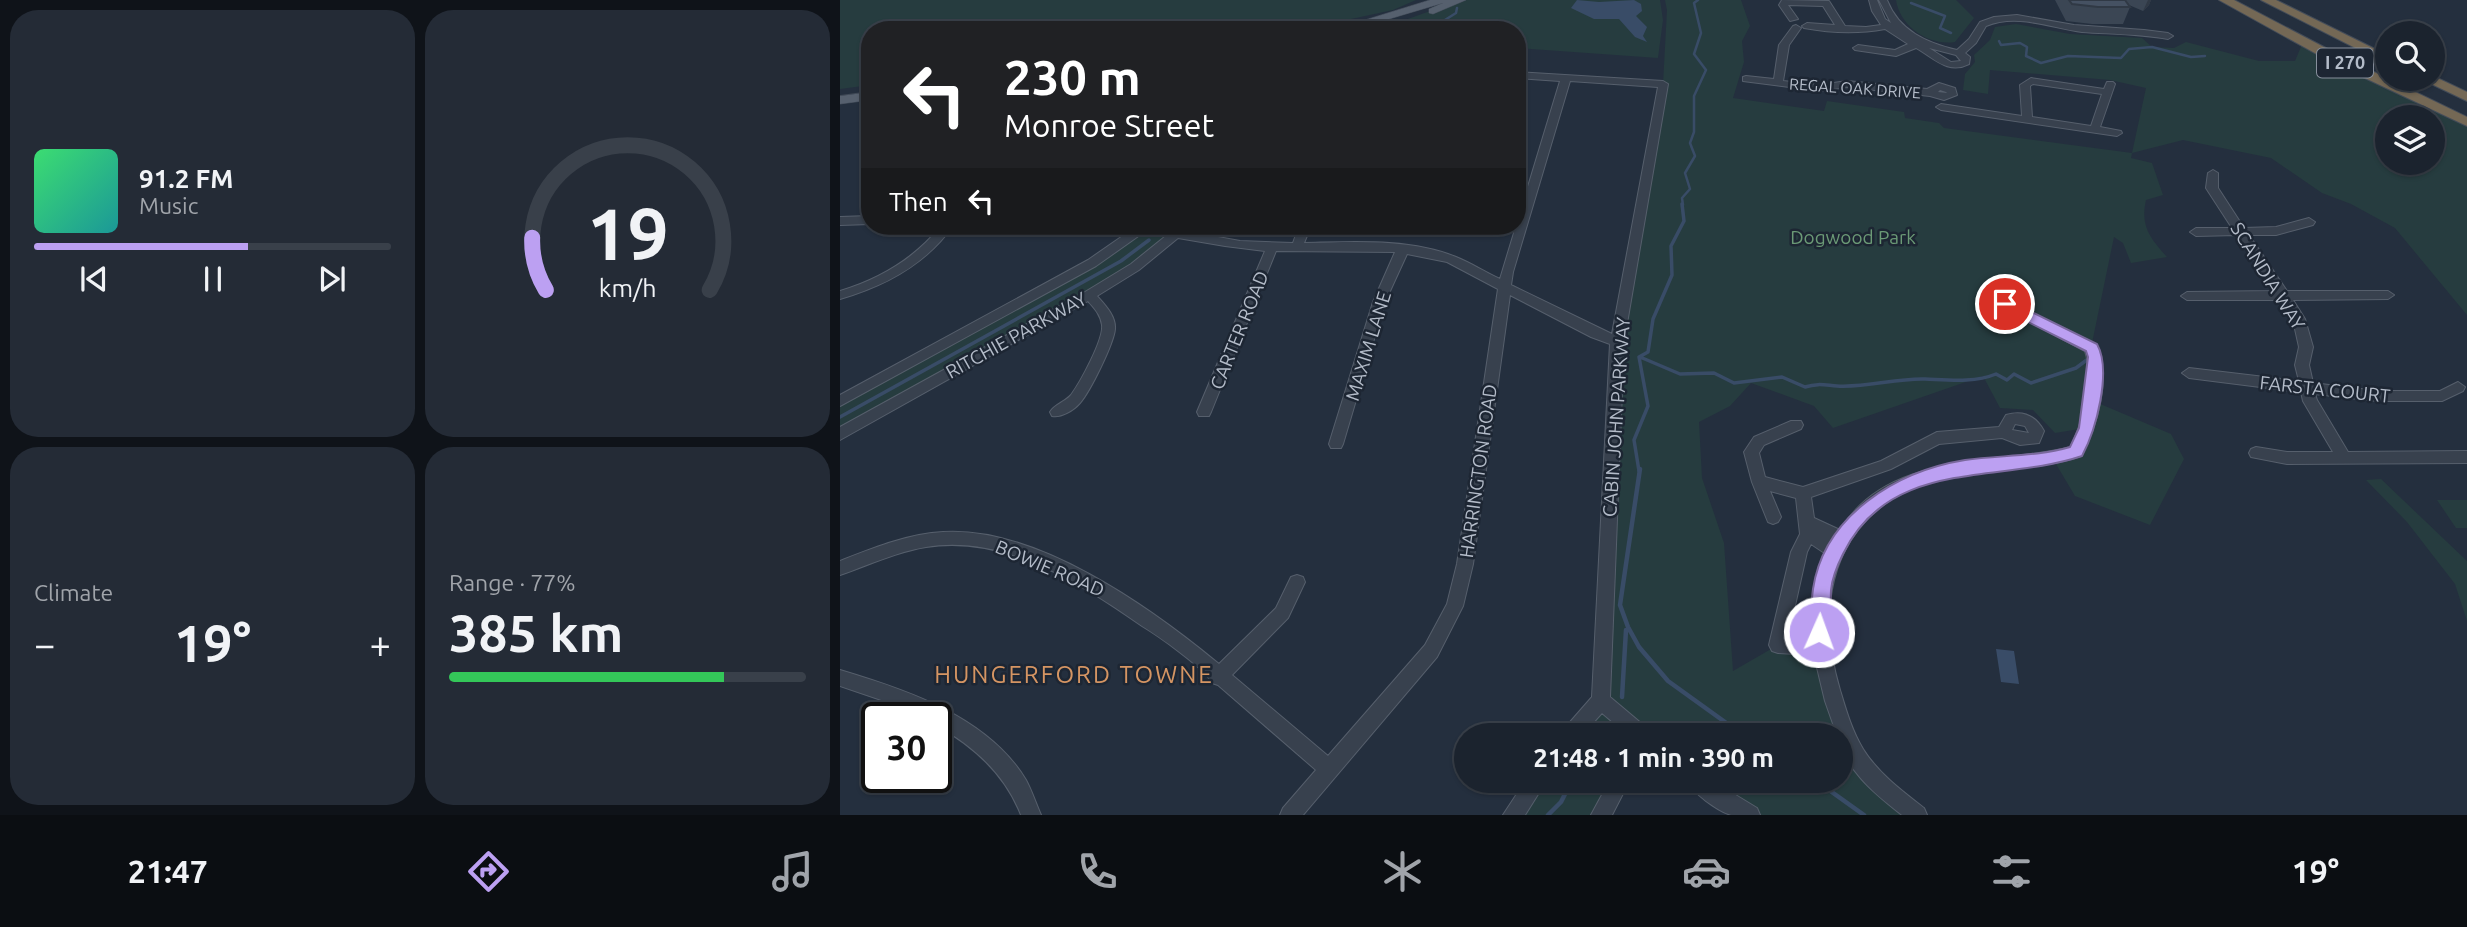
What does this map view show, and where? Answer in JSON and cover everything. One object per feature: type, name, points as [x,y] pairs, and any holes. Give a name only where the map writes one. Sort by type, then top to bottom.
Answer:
[{"type":"highway","name":"I 270","points":[[2224,0],[2336,59],[2467,122]]},
{"type":"highway","name":"I 270","points":[[2245,0],[2375,65]]},
{"type":"highway","name":"I 270","points":[[2267,0],[2375,54]]},
{"type":"highway","name":"I 270","points":[[2283,0],[2375,44]]},
{"type":"highway","points":[[2445,77],[2467,86]]},
{"type":"highway","points":[[2445,87],[2467,97]]},
{"type":"highway","points":[[2429,91],[2467,109]]},
{"type":"main road","points":[[1370,21],[1442,0]]},
{"type":"main road","points":[[1397,21],[1461,0]]},
{"type":"main road","points":[[840,93],[861,91]]},
{"type":"main road","points":[[840,100],[861,97]]},
{"type":"street","points":[[1799,24],[1843,30],[1890,24],[1922,41],[1959,52],[1966,62],[1947,64],[1915,45],[1890,24],[1875,10],[1873,0]]},
{"type":"street","points":[[1883,0],[1890,24]]},
{"type":"street","name":"REGAL OAK DRIVE","points":[[1778,82],[1784,45],[1799,24],[1783,5],[1785,2],[1826,3],[1843,30]]},
{"type":"street","points":[[1959,52],[1973,41],[1983,24],[2007,18],[2034,19],[2077,29],[2125,30],[2168,36]]},
{"type":"street","points":[[1854,59],[1858,48],[1858,29]]},
{"type":"street","points":[[1858,48],[1903,53],[1915,45]]},
{"type":"street","points":[[1940,120],[1940,94],[1947,64]]},
{"type":"street","points":[[1526,76],[1566,78]]},
{"type":"street","name":"CABIN JOHN PARKWAY","points":[[1566,78],[1663,83],[1617,341],[1601,701]]},
{"type":"street","name":"HARRINGTON ROAD","points":[[1526,210],[1566,78]]},
{"type":"street","name":"REGAL OAK DRIVE","points":[[1746,79],[1820,88],[1847,84],[1940,94],[2027,119],[2117,133]]},
{"type":"street","points":[[2027,119],[2025,85],[2031,81],[2109,88],[2095,128]]},
{"type":"street","name":"SCANDIA WAY","points":[[2213,173],[2212,188],[2305,333],[2306,347],[2302,365],[2307,388],[2317,415],[2344,458]]},
{"type":"street","points":[[840,221],[861,220]]},
{"type":"street","points":[[2196,232],[2276,231],[2309,222]]},
{"type":"street","points":[[840,295],[906,267],[930,248],[940,235]]},
{"type":"street","name":"RITCHIE PARKWAY","points":[[840,401],[1092,263],[1132,235]]},
{"type":"street","name":"RITCHIE PARKWAY","points":[[840,434],[1089,295],[1135,267],[1174,235]]},
{"type":"street","points":[[1197,235],[1227,244],[1403,249],[1451,259],[1596,334],[1617,341]]},
{"type":"street","points":[[1297,247],[1302,235]]},
{"type":"street","name":"HARRINGTON ROAD","points":[[1290,815],[1431,651],[1455,606],[1465,564],[1507,272],[1518,235]]},
{"type":"street","name":"CARTER ROAD","points":[[1204,412],[1272,247]]},
{"type":"street","name":"MAXIM LANE","points":[[1336,444],[1378,302],[1403,249]]},
{"type":"street","points":[[1057,412],[1074,400],[1105,344],[1109,326],[1103,310],[1089,295]]},
{"type":"street","points":[[1917,815],[1862,764],[1846,734],[1822,660],[1818,617],[1822,587],[1839,545],[1872,505],[1918,478],[1964,467],[2053,459],[2076,452],[2087,428],[2094,384],[2096,357],[2091,348],[1988,295]]},
{"type":"street","points":[[2187,296],[2388,295]]},
{"type":"street","name":"FARSTA COURT","points":[[2189,373],[2413,398],[2442,396],[2458,387]]},
{"type":"street","points":[[1773,517],[1751,452],[1753,447],[1796,425]]},
{"type":"street","points":[[1759,482],[1803,494],[1886,465],[1928,441],[2003,432]]},
{"type":"street","points":[[2256,453],[2287,457],[2467,457]]},
{"type":"street","points":[[1803,494],[1807,527],[1778,645],[1821,647]]},
{"type":"street","points":[[1807,527],[1839,545]]},
{"type":"street","name":"BOWIE ROAD","points":[[840,568],[886,551],[925,541],[955,538],[985,541],[1035,558],[1100,587],[1148,619],[1330,770]]},
{"type":"street","points":[[1218,677],[1282,613],[1297,582]]},
{"type":"street","points":[[840,678],[873,687],[962,730],[1003,766],[1027,798],[1031,815]]},
{"type":"street","points":[[1581,723],[1601,701],[1628,723]]},
{"type":"street","points":[[1514,815],[1529,793]]},
{"type":"street","points":[[1601,815],[1614,793]]},
{"type":"street","points":[[1711,793],[1750,815]]},
{"type":"green space","points":[[840,0],[1416,0],[1393,10],[1342,21],[861,21],[861,86],[840,89]]},
{"type":"green space","points":[[1461,0],[1660,0],[1663,20],[1658,58],[1526,49],[1526,21],[1402,21]]},
{"type":"green space","name":"Dogwood Park","points":[[1665,0],[1741,0],[1750,26],[1742,41],[1744,62],[1733,98],[1824,111],[1827,101],[1904,112],[1905,118],[1939,123],[1944,128],[2132,153],[2131,158],[2152,163],[2163,195],[2146,200],[2144,217],[2151,237],[2167,257],[2131,263],[2123,243],[2114,237],[2091,348],[2091,400],[2171,434],[2184,459],[2150,525],[2075,496],[2053,459],[2076,452],[2086,428],[2055,433],[2033,410],[2000,408],[1983,376],[1833,428],[1814,406],[1751,383],[1730,406],[1699,422],[1702,478],[1724,543],[1733,671],[1778,645],[1821,647],[1842,723],[1581,723],[1601,701],[1614,383],[1663,84],[1667,10]]},
{"type":"green space","points":[[1896,0],[1956,0],[1974,18],[1955,42],[1935,41],[1909,26]]},
{"type":"green space","points":[[2016,24],[2070,34],[2142,38],[2152,47],[2174,48],[2186,42],[2259,61],[2295,61],[2303,42],[2375,77],[2375,91],[2403,91],[2432,105],[2375,105],[2375,175],[2445,175],[2445,111],[2467,122],[2467,315],[2395,228],[2351,204],[2322,193],[2271,158],[2183,140],[2132,153],[2146,88],[2110,80],[1990,70],[1988,94],[1963,90],[1965,74],[1975,62],[1974,55],[1990,40],[1995,27]]},
{"type":"green space","points":[[1143,235],[1158,235],[1166,239],[1130,267],[840,431],[840,406],[1082,273]]},
{"type":"green space","points":[[2381,479],[2467,561],[2467,621],[2455,584],[2407,522],[2366,480]]},
{"type":"green space","points":[[2437,500],[2467,500],[2467,528],[2456,528]]},
{"type":"green space","points":[[1853,743],[1917,815],[1750,815],[1715,793],[1853,793]]},
{"type":"green space","points":[[1530,793],[1614,793],[1601,815],[1514,815]]},
{"type":"water","points":[[1577,0],[1634,0],[1641,4],[1642,11],[1636,16],[1647,27],[1643,36],[1647,42],[1635,37],[1619,19],[1594,19],[1571,8]]},
{"type":"water","points":[[1996,649],[2014,651],[2019,684],[2001,682]]},
{"type":"building","points":[[2069,0],[2125,0],[2130,7],[2098,7],[2072,4]]},
{"type":"waterway","points":[[1683,205],[1682,198],[1690,189],[1685,173],[1695,156],[1690,143],[1694,132],[1694,96],[1706,70],[1694,54],[1701,33],[1694,3],[1698,0]]},
{"type":"waterway","points":[[1911,3],[1945,16],[1940,28],[1951,33]]},
{"type":"waterway","points":[[1443,21],[1456,13],[1457,8]]},
{"type":"waterway","points":[[1999,41],[2001,45],[2020,43],[2027,47],[2026,56],[2041,63],[2068,56],[2121,58],[2129,49],[2152,47],[2191,57],[2205,56]]},
{"type":"waterway","points":[[1639,471],[1634,440],[1648,406],[1639,357],[1648,352],[1653,319],[1672,275],[1671,246],[1684,221],[1682,204]]},
{"type":"waterway","points":[[840,417],[1121,261],[1149,240]]},
{"type":"waterway","points":[[1640,357],[1680,374],[1714,373],[1734,383],[1782,377],[1805,387],[1859,386],[1914,379],[1970,380],[1996,374],[2007,380],[2014,374],[2031,383],[2076,368],[2088,359]]},
{"type":"waterway","points":[[1640,469],[1620,605],[1639,647],[1668,681],[1726,723]]},
{"type":"waterway","points":[[1622,697],[1626,630]]},
{"type":"waterway","points":[[1548,815],[1566,793]]},
{"type":"waterway","points":[[1833,793],[1864,815]]},
{"type":"district","name":"HUNGERFORD TOWNE","points":[[1074,675]]},
{"type":"route","points":[[1819,632],[1822,587],[1835,551],[1849,528],[1872,505],[1918,478],[1964,467],[2053,459],[2076,452],[2087,428],[2096,357],[2091,348],[2005,304]]}]
